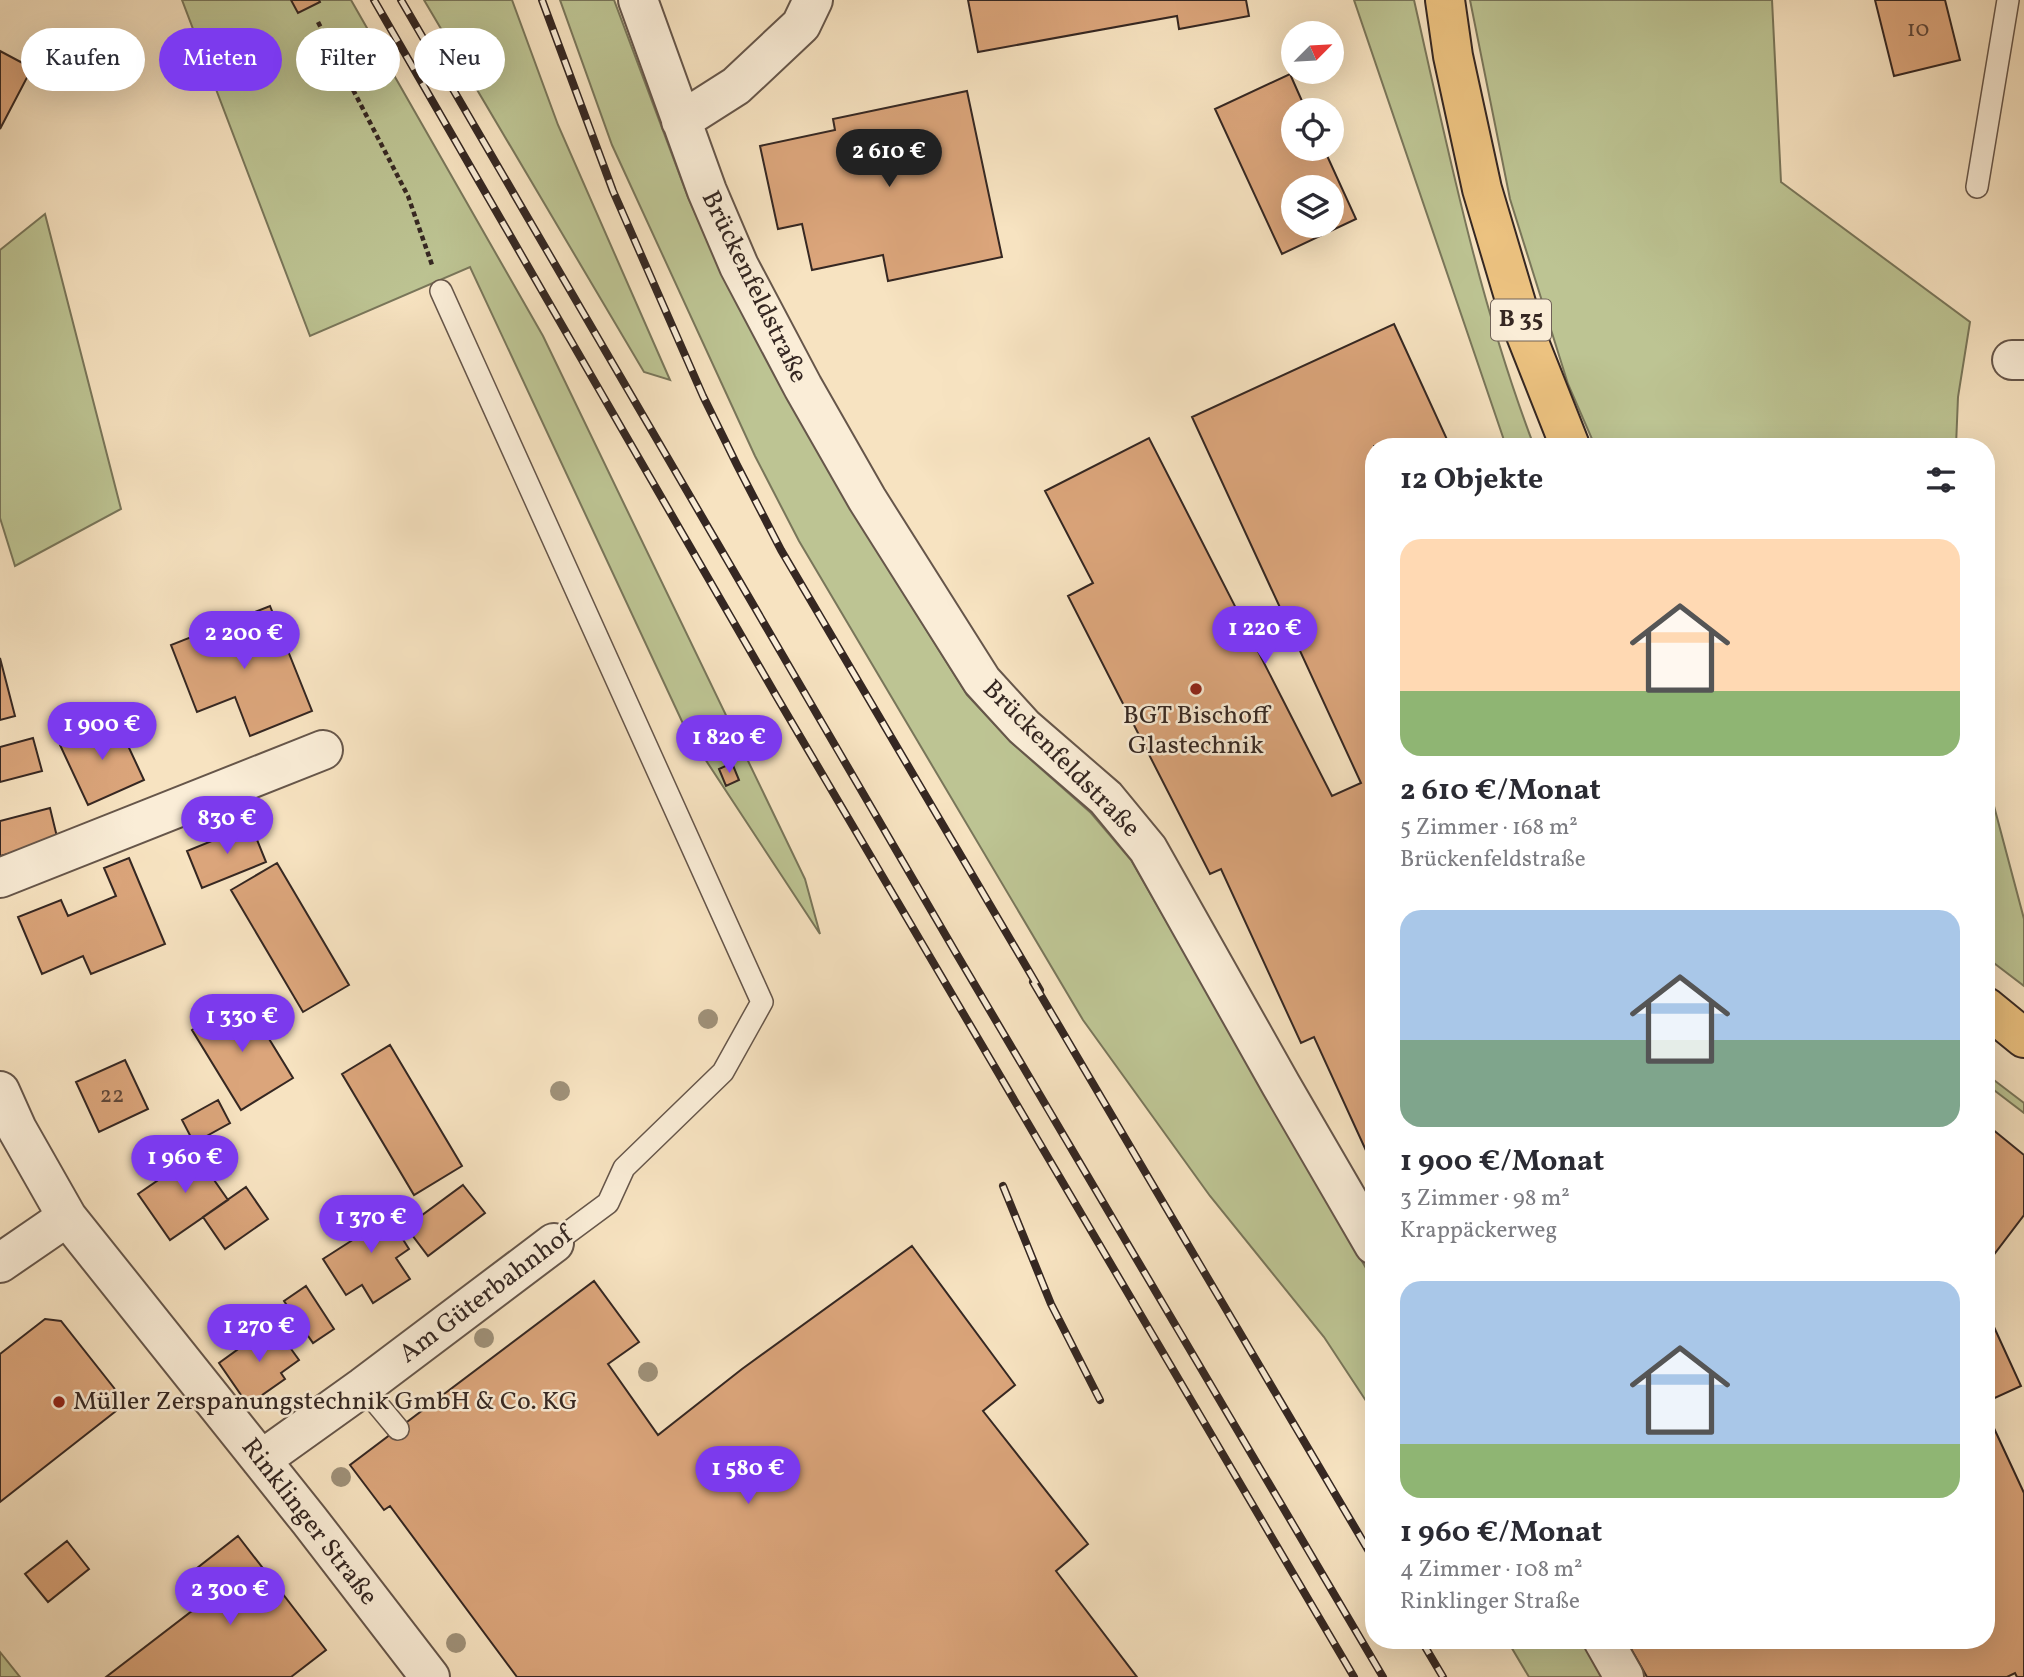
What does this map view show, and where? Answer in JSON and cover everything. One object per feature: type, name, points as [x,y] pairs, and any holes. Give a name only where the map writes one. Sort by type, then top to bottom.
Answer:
[{"type":"main road","name":"B 35","points":[[1445,0],[1453,55],[1482,189],[1524,330],[1567,438]]},
{"type":"main road","points":[[1995,1014],[2024,1038]]},
{"type":"street","name":"Brückenfeldstraße","points":[[638,0],[706,191],[738,266],[867,499],[982,681],[1024,727],[1106,798],[1148,849],[1280,1085],[1365,1230]]},
{"type":"street","points":[[681,121],[736,86],[801,25],[813,0]]},
{"type":"street","points":[[0,878],[323,750]]},
{"type":"street","name":"Rinklinger Straße","points":[[0,1091],[17,1129],[67,1217],[430,1677]]},
{"type":"street","points":[[0,1263],[67,1217]]},
{"type":"street","name":"Am Güterbahnhof","points":[[261,1460],[554,1243]]},
{"type":"street","points":[[1608,1649],[1624,1677]]},
{"type":"lane","points":[[1977,187],[2008,0]]},
{"type":"lane","name":"Am Güterbahnhof","points":[[440,291],[762,1002],[723,1072],[624,1168],[608,1203],[554,1243]]},
{"type":"lane","points":[[363,1387],[398,1429]]},
{"type":"path","points":[[318,22],[408,195],[440,291]]},
{"type":"green space","points":[[182,0],[351,0],[367,28],[296,28],[296,91],[400,91],[400,86],[543,336],[805,879],[820,934],[686,730],[470,267],[310,336],[217,91],[282,91],[282,28],[193,28]]},
{"type":"green space","points":[[424,0],[512,0],[558,125],[670,380],[644,372],[478,91],[505,91],[505,28],[441,28]]},
{"type":"green space","points":[[560,0],[614,0],[688,197],[723,276],[851,509],[967,695],[1013,744],[1091,813],[1131,860],[1365,1266],[1365,1399],[1324,1337],[1210,1196],[1083,1020],[799,541],[755,456],[612,145]]},
{"type":"green space","points":[[1354,0],[1414,0],[1452,169],[1481,281],[1514,392],[1531,438],[1503,438]]},
{"type":"green space","points":[[1470,0],[1772,0],[1781,182],[1970,322],[1958,397],[1956,438],[1592,438],[1568,384],[1510,199]]},
{"type":"green space","points":[[45,214],[121,509],[15,566],[0,518],[0,250]]},
{"type":"green space","points":[[1995,810],[2024,919],[2024,986],[1995,964]]},
{"type":"green space","points":[[1995,1081],[2024,1103],[2024,1113],[1995,1091]]},
{"type":"green space","points":[[1512,1649],[1591,1649],[1608,1677],[1529,1677]]},
{"type":"green space","points":[[0,1652],[20,1677],[0,1677]]},
{"type":"building","points":[[291,0],[319,0],[320,2],[298,13]]},
{"type":"building","points":[[968,0],[1246,0],[1249,16],[1179,29],[1177,16],[978,52]]},
{"type":"building","points":[[1875,0],[1945,0],[1960,60],[1894,76]]},
{"type":"building","points":[[0,51],[21,62],[21,89],[0,129]]},
{"type":"building","points":[[1281,78],[1281,84],[1294,84],[1301,98],[1281,98],[1281,161],[1329,161],[1336,175],[1281,175],[1281,238],[1316,238],[1282,254],[1215,109]]},
{"type":"building","points":[[967,91],[1002,257],[888,281],[883,255],[812,270],[802,224],[778,229],[760,146],[835,130],[833,119]]},
{"type":"building","points":[[1344,193],[1356,219],[1344,225]]},
{"type":"building","name":"BGT Bischoff Glastechnik","points":[[1394,324],[1446,438],[1365,438],[1365,1148],[1314,1037],[1301,1043],[1221,869],[1210,874],[1068,596],[1093,583],[1045,491],[1149,438],[1332,796],[1361,783],[1192,417]]},
{"type":"building","points":[[270,606],[312,711],[250,736],[235,697],[197,712],[171,645]]},
{"type":"building","points":[[0,658],[15,716],[0,720]]},
{"type":"building","points":[[116,720],[144,780],[88,805],[60,745]]},
{"type":"building","points":[[33,738],[42,771],[0,782],[0,747]]},
{"type":"building","points":[[732,763],[739,780],[726,786],[719,769]]},
{"type":"building","points":[[50,808],[58,841],[0,856],[0,821]]},
{"type":"building","points":[[251,825],[266,862],[202,888],[187,851]]},
{"type":"building","points":[[129,858],[165,944],[91,974],[83,956],[42,974],[18,917],[61,900],[68,916],[116,896],[104,868]]},
{"type":"building","points":[[277,863],[349,985],[303,1012],[231,890]]},
{"type":"building","points":[[244,998],[293,1078],[241,1110],[192,1030]]},
{"type":"building","points":[[390,1045],[462,1166],[414,1195],[342,1074]]},
{"type":"building","points":[[125,1060],[148,1109],[99,1132],[76,1082]]},
{"type":"building","points":[[218,1100],[230,1123],[194,1143],[182,1120]]},
{"type":"building","points":[[1995,1131],[2024,1155],[2024,1215],[1995,1253]]},
{"type":"building","points":[[205,1148],[221,1171],[212,1177],[228,1200],[170,1240],[138,1194]]},
{"type":"building","points":[[463,1185],[485,1213],[428,1256],[406,1227]]},
{"type":"building","points":[[246,1187],[268,1219],[225,1249],[203,1217]]},
{"type":"building","points":[[376,1197],[409,1249],[396,1258],[410,1279],[373,1303],[362,1285],[346,1295],[323,1259],[365,1232],[352,1212]]},
{"type":"building","points":[[912,1246],[1015,1385],[983,1411],[1088,1544],[1056,1571],[1137,1677],[517,1677],[390,1506],[384,1510],[350,1465],[594,1281],[639,1342],[608,1364],[658,1435],[742,1369]]},
{"type":"building","points":[[306,1286],[334,1329],[313,1343],[284,1301]]},
{"type":"building","name":"Müller Zerspanungstechnik GmbH & Co. KG","points":[[45,1319],[61,1321],[118,1393],[116,1411],[0,1502],[0,1354]]},
{"type":"building","points":[[273,1324],[299,1360],[281,1373],[285,1379],[248,1405],[219,1363]]},
{"type":"building","points":[[1995,1329],[2021,1386],[1995,1398]]},
{"type":"building","points":[[1995,1430],[2024,1493],[2024,1677],[2017,1677],[2015,1673],[2007,1677],[1647,1677],[1631,1649],[1995,1649]]},
{"type":"building","points":[[238,1536],[326,1650],[291,1677],[106,1677],[197,1607],[178,1583]]},
{"type":"building","points":[[67,1541],[89,1569],[48,1602],[25,1574]]},
{"type":"railway","points":[[374,0],[778,699],[1354,1677]]},
{"type":"railway","points":[[401,0],[956,953],[1365,1646]]},
{"type":"railway","points":[[542,0],[613,191],[703,396],[737,465],[781,550],[1040,990]]},
{"type":"railway","points":[[1033,982],[1365,1545]]},
{"type":"railway","points":[[1003,1186],[1051,1304],[1100,1400]]},
{"type":"railway","points":[[1366,1649],[1383,1677]]},
{"type":"railway","points":[[1426,1649],[1443,1677]]},
{"type":"place","name":"BGT Bischoff Glastechnik","points":[[1196,689]]},
{"type":"place","name":"Müller Zerspanungstechnik GmbH & Co. KG","points":[[59,1402]]}]
